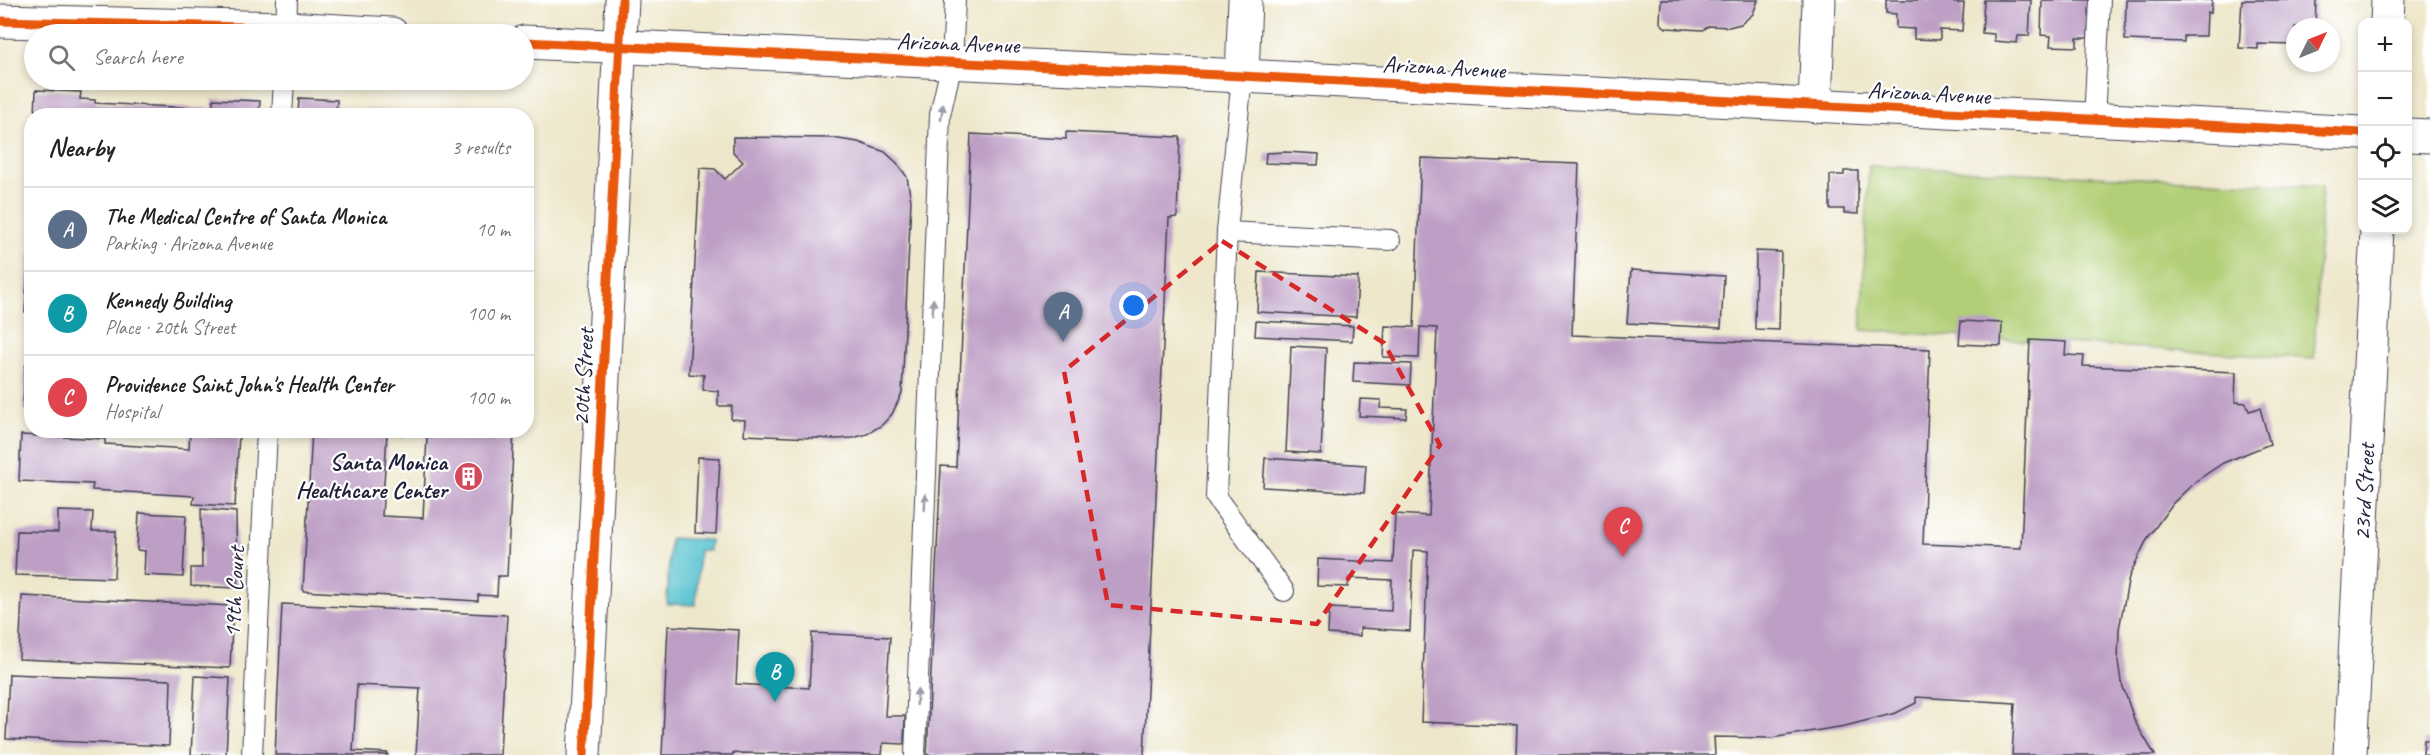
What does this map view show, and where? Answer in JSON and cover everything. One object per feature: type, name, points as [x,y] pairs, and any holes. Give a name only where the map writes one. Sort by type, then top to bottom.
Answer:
[{"type":"street","name":"20th Street","points":[[584,755],[622,0]]},
{"type":"street","points":[[1242,76],[1245,0]]},
{"type":"street","points":[[1815,106],[1819,0]]},
{"type":"street","points":[[2387,18],[2388,0]]},
{"type":"street","points":[[0,21],[286,21],[310,24]]},
{"type":"street","name":"Arizona Avenue","points":[[534,43],[2358,133]]},
{"type":"street","points":[[2412,135],[2430,136]]},
{"type":"street","name":"23rd Street","points":[[2350,755],[2377,234]]},
{"type":"lane","points":[[915,755],[940,115],[952,62],[955,0]]},
{"type":"lane","points":[[2094,121],[2100,0]]},
{"type":"lane","points":[[1242,76],[1227,232],[1216,497],[1284,591]]},
{"type":"lane","points":[[282,108],[283,90]]},
{"type":"lane","points":[[1227,232],[1390,240]]},
{"type":"lane","name":"19th Court","points":[[252,755],[267,438]]},
{"type":"highlighted area","points":[[1222,241],[1384,343],[1440,445],[1317,624],[1108,605],[1064,371]]},
{"type":"green space","points":[[1869,166],[2322,186],[2314,359],[1861,330]]},
{"type":"water","points":[[670,538],[710,540],[709,551],[699,550],[696,605],[667,604]]},
{"type":"building","points":[[1661,0],[1758,0],[1753,14],[1741,24],[1729,27],[1709,26],[1703,30],[1666,28],[1660,23]]},
{"type":"building","points":[[1886,0],[1954,0],[1954,3],[1964,3],[1962,31],[1940,30],[1940,40],[1914,39],[1914,29],[1896,28],[1896,14],[1886,13]]},
{"type":"building","points":[[1984,0],[2031,0],[2029,36],[2018,36],[2017,43],[1994,41],[1994,34],[1982,33]]},
{"type":"building","points":[[2042,0],[2090,0],[2088,38],[2077,38],[2077,47],[2050,46],[2051,36],[2041,35]]},
{"type":"building","points":[[2126,0],[2212,0],[2211,13],[2207,12],[2206,36],[2184,36],[2184,42],[2125,40]]},
{"type":"building","points":[[2242,0],[2316,0],[2315,18],[2286,18],[2286,45],[2258,44],[2258,49],[2239,48]]},
{"type":"building","points":[[36,90],[81,92],[80,99],[95,100],[95,103],[193,108],[35,108]]},
{"type":"building","points":[[299,98],[337,100],[336,108],[298,108]]},
{"type":"building","points":[[213,99],[260,101],[260,108],[213,108]]},
{"type":"building","points":[[1066,132],[1180,137],[1177,217],[1169,218],[1144,755],[927,755],[941,466],[956,467],[971,134],[1066,139]]},
{"type":"building","points":[[733,137],[832,138],[858,142],[885,152],[907,177],[911,201],[902,393],[892,414],[882,425],[867,434],[836,439],[744,435],[745,420],[731,419],[732,406],[718,406],[718,391],[703,390],[704,375],[689,374],[700,168],[715,169],[725,179],[743,162],[733,152]]},
{"type":"building","points":[[1266,153],[1319,154],[1318,165],[1265,163]]},
{"type":"building","points":[[1421,158],[1579,164],[1572,335],[1930,349],[1923,544],[2021,548],[2030,340],[2066,342],[2065,355],[2084,356],[2083,366],[2236,372],[2235,402],[2246,403],[2249,411],[2260,408],[2270,444],[2223,463],[2196,481],[2173,503],[2147,539],[2129,577],[2119,629],[2118,661],[2121,681],[2135,722],[2155,755],[2012,755],[2015,703],[1916,697],[1916,703],[1896,713],[1845,726],[1771,738],[1714,737],[1715,755],[1516,755],[1517,726],[1421,722],[1428,551],[1413,550],[1410,631],[1360,628],[1360,636],[1328,634],[1329,608],[1391,611],[1392,580],[1349,578],[1348,587],[1317,586],[1318,559],[1393,563],[1395,514],[1429,516],[1437,328],[1420,327],[1419,358],[1383,357],[1385,326],[1414,327]]},
{"type":"building","points":[[1844,171],[1858,171],[1858,214],[1844,213],[1844,209],[1830,209],[1830,175],[1844,175]]},
{"type":"building","points":[[1756,251],[1781,252],[1779,330],[1755,329]]},
{"type":"building","points":[[1631,270],[1724,276],[1721,328],[1627,323]]},
{"type":"building","points":[[1259,272],[1358,277],[1356,317],[1257,312]]},
{"type":"building","points":[[1256,321],[1353,326],[1352,341],[1255,336]]},
{"type":"building","points":[[1961,321],[2002,323],[2001,346],[1959,344]]},
{"type":"building","points":[[1291,346],[1326,348],[1321,454],[1286,452]]},
{"type":"building","points":[[1354,362],[1411,364],[1410,385],[1353,382]]},
{"type":"building","points":[[1360,399],[1381,400],[1380,408],[1407,409],[1406,418],[1359,416]]},
{"type":"building","points":[[21,435],[24,435],[24,438],[105,439],[105,444],[189,449],[190,438],[239,438],[235,506],[193,504],[194,496],[92,490],[93,484],[19,481]]},
{"type":"building","name":"Santa Monica Healthcare Center","points":[[312,438],[387,438],[382,516],[423,518],[427,438],[514,438],[507,576],[498,576],[497,596],[478,595],[478,601],[303,591]]},
{"type":"building","points":[[698,457],[720,458],[716,534],[695,533]]},
{"type":"building","points":[[1265,458],[1366,465],[1364,493],[1263,487]]},
{"type":"building","points":[[201,509],[236,512],[237,588],[191,586],[191,568],[202,568]]},
{"type":"building","points":[[58,511],[93,512],[92,531],[116,531],[114,578],[15,575],[17,531],[58,532]]},
{"type":"building","points":[[139,513],[186,515],[183,577],[144,575],[145,551],[137,550]]},
{"type":"building","points":[[22,596],[233,606],[230,668],[19,659]]},
{"type":"building","points":[[282,604],[507,615],[500,755],[416,755],[420,688],[357,685],[353,751],[388,753],[388,755],[275,755]]},
{"type":"building","points":[[668,626],[739,630],[736,684],[809,688],[812,633],[890,637],[885,716],[905,716],[904,744],[883,743],[882,755],[733,753],[733,755],[662,755]]},
{"type":"building","points":[[9,674],[171,680],[169,746],[6,739]]},
{"type":"building","points":[[195,676],[230,678],[226,755],[191,755]]},
{"type":"building","points":[[2424,740],[2430,740],[2430,755],[2423,755]]},
{"type":"cycle path","points":[[584,755],[622,0]]},
{"type":"cycle path","points":[[0,21],[123,24]]},
{"type":"cycle path","points":[[534,42],[2358,133]]},
{"type":"place","name":"The Medical Centre of Santa Monica","points":[[1063,342]]},
{"type":"place","name":"Santa Monica Healthcare Center","points":[[468,476]]},
{"type":"place","name":"Providence Saint John's Health Center","points":[[1623,557]]},
{"type":"place","name":"Kennedy Building","points":[[775,702]]}]
